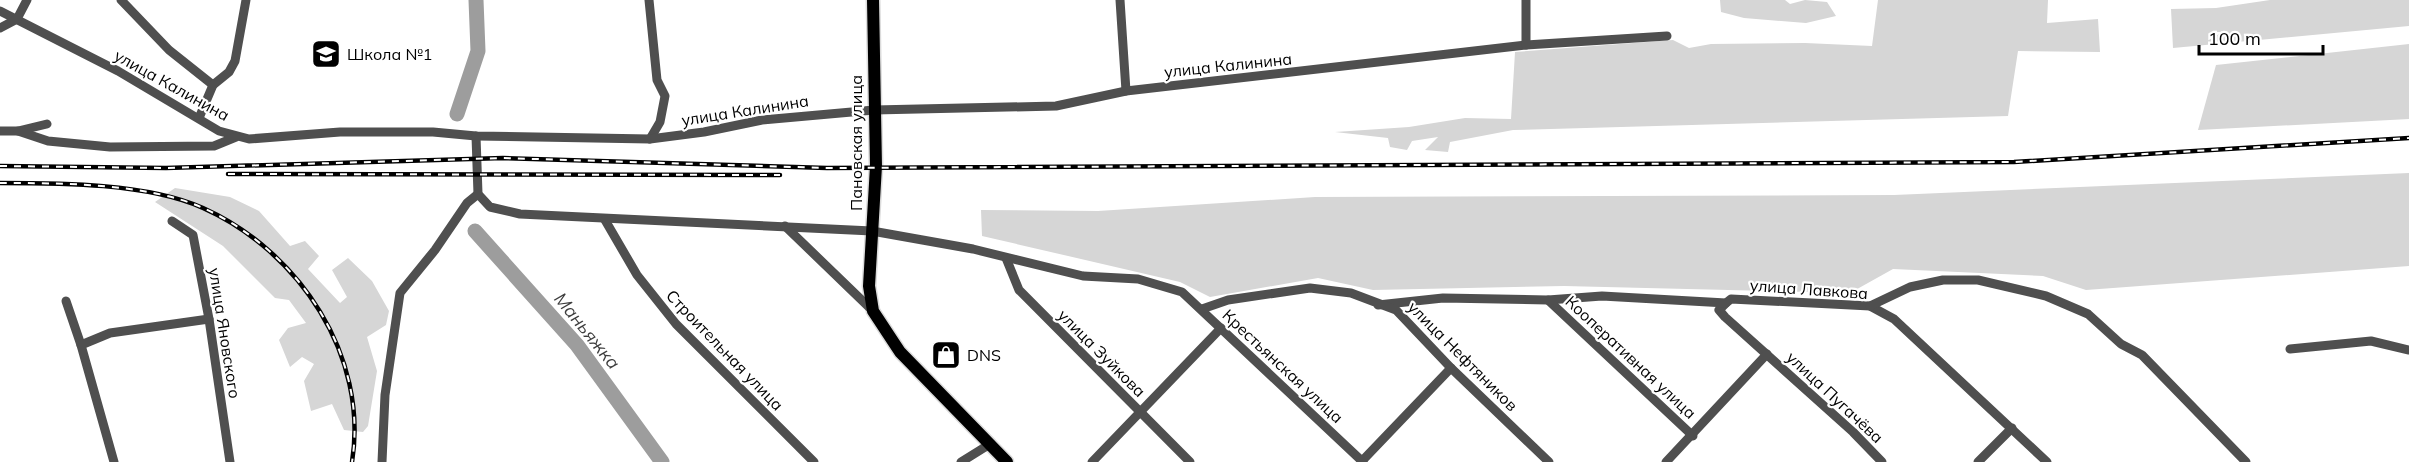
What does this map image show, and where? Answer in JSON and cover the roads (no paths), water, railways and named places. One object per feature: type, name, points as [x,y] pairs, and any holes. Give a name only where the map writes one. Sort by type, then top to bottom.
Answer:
[{"type":"main road","name":"Пановская улица","points":[[873,0],[876,166],[869,286],[873,311]]},
{"type":"main road","points":[[873,311],[900,352],[1007,462]]},
{"type":"street","points":[[0,28],[17,19],[27,0]]},
{"type":"street","points":[[121,0],[169,50],[213,85]]},
{"type":"street","points":[[199,118],[213,85],[229,72],[235,61],[246,0]]},
{"type":"street","points":[[649,0],[657,80],[665,96],[660,122],[650,139]]},
{"type":"street","points":[[1120,0],[1126,91]]},
{"type":"street","points":[[1526,0],[1526,45]]},
{"type":"street","name":"улица Калинина","points":[[0,11],[118,71],[219,131],[249,139],[340,132],[422,132],[476,136],[650,139],[704,132],[762,120],[874,110],[1056,106],[1126,91],[1526,45],[1667,36]]},
{"type":"street","points":[[0,131],[18,131],[46,124]]},
{"type":"street","points":[[18,131],[48,141],[110,147],[214,146],[236,136]]},
{"type":"street","points":[[476,136],[478,194],[490,207],[520,214],[605,220],[648,218],[872,231],[1006,258]]},
{"type":"street","points":[[382,462],[385,395],[400,293],[435,250],[467,203],[478,194]]},
{"type":"street","name":"Строительная улица","points":[[605,220],[637,275],[676,324],[810,461]]},
{"type":"street","name":"улица Яновского","points":[[172,221],[193,236],[209,319],[230,462]]},
{"type":"street","points":[[785,226],[873,311]]},
{"type":"street","name":"Крестьянская улица","points":[[1006,258],[1083,276],[1138,279],[1182,292],[1362,462]]},
{"type":"street","name":"улица Зуйкова","points":[[1006,258],[1019,290],[1190,462]]},
{"type":"street","points":[[1870,306],[1910,287],[1943,280],[1978,280],[2046,296],[2088,314],[2121,344],[2142,355],[2246,462]]},
{"type":"street","name":"улица Нефтяников","points":[[1202,309],[1228,300],[1310,288],[1351,293],[1396,310],[1451,368],[1549,462]]},
{"type":"street","name":"улица Лавкова","points":[[1378,305],[1443,298],[1548,300],[1602,296],[1726,303],[1731,299],[1870,306],[1894,318],[2046,462]]},
{"type":"street","name":"Кооперативная улица","points":[[1548,300],[1693,436]]},
{"type":"street","points":[[66,301],[81,345],[114,462]]},
{"type":"street","name":"улица Пугачёва","points":[[1726,303],[1719,310],[1725,317],[1882,462]]},
{"type":"street","points":[[81,345],[110,333],[209,319]]},
{"type":"street","points":[[1092,462],[1221,328]]},
{"type":"street","points":[[2290,349],[2371,341],[2409,350]]},
{"type":"street","points":[[1666,462],[1693,436],[1767,354]]},
{"type":"street","points":[[1362,462],[1451,368]]},
{"type":"street","points":[[1978,462],[2012,428]]},
{"type":"street","points":[[961,462],[990,444]]},
{"type":"waterway","name":"Маньяжка","points":[[457,114],[478,51],[476,0]]},
{"type":"waterway","name":"Маньяжка","points":[[475,231],[577,345],[662,462]]},
{"type":"railway","points":[[0,166],[166,168],[503,158],[827,168],[2014,162],[2409,138]]},
{"type":"railway","points":[[228,174],[780,175]]},
{"type":"railway","points":[[0,183],[103,186],[130,189],[181,200],[203,208],[238,227],[269,251],[297,279],[320,311],[338,346],[349,384],[354,422],[352,462]]},
{"type":"place","name":"Школа №1","points":[[326,54]]},
{"type":"place","name":"DNS","points":[[946,355]]}]
